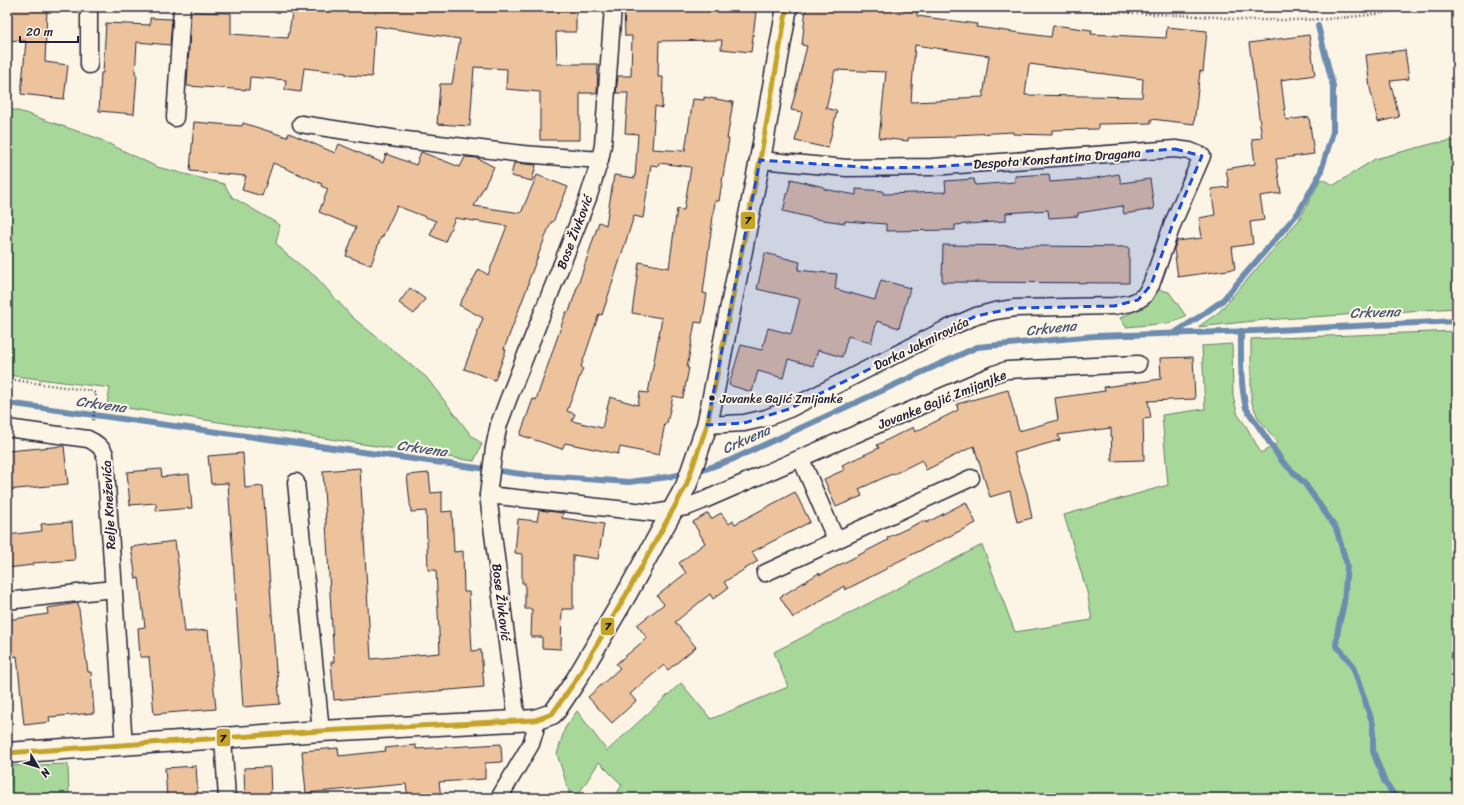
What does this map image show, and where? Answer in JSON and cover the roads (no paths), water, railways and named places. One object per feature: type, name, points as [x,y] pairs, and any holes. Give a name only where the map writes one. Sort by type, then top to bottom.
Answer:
[{"type":"street","points":[[89,7],[89,66]]},
{"type":"street","points":[[175,118],[182,7]]},
{"type":"street","name":"Bose Živković","points":[[499,798],[531,744],[535,731],[526,720],[489,489],[494,448],[499,424],[588,198],[600,160],[603,145],[613,7]]},
{"type":"street","points":[[7,753],[321,731],[526,720],[552,714],[564,699],[626,595],[686,486],[696,460],[707,425],[760,160],[786,7]]},
{"type":"street","points":[[301,124],[413,141],[523,154],[600,160]]},
{"type":"street","name":"Despota Konstantina Dragana","points":[[760,160],[847,168],[932,167],[1175,149],[1190,151],[1202,156],[1173,223],[1151,284],[1144,296]]},
{"type":"street","name":"Darka Jakmirovića","points":[[707,425],[744,423],[766,418],[789,409],[944,330],[976,316],[1015,308],[1114,306],[1131,303],[1144,296]]},
{"type":"street","name":"Jovanke Gajić Zmijanjke","points":[[489,489],[654,513],[673,510],[702,502],[994,374],[1007,370],[1138,364]]},
{"type":"street","name":"Relje Kneževića","points":[[7,428],[88,438],[97,444],[105,454],[124,746]]},
{"type":"street","points":[[801,459],[836,540]]},
{"type":"street","points":[[765,573],[971,478]]},
{"type":"street","points":[[296,482],[321,731]]},
{"type":"street","points":[[7,601],[113,589]]},
{"type":"street","points":[[223,738],[227,798]]},
{"type":"waterway","points":[[1176,332],[1222,301],[1298,213],[1320,174],[1333,132],[1333,86],[1318,26]]},
{"type":"waterway","name":"Crkvena","points":[[7,403],[529,475],[629,482],[700,471],[731,460],[977,347],[1095,336],[1255,331],[1457,321]]},
{"type":"waterway","points":[[1241,331],[1242,380],[1246,408],[1282,461],[1305,484],[1336,528],[1347,565],[1344,603],[1336,645],[1352,664],[1373,724],[1373,751],[1385,783],[1397,798]]},
{"type":"place","name":"Jovanke Gajić Zmijanke","points":[[712,398]]}]
